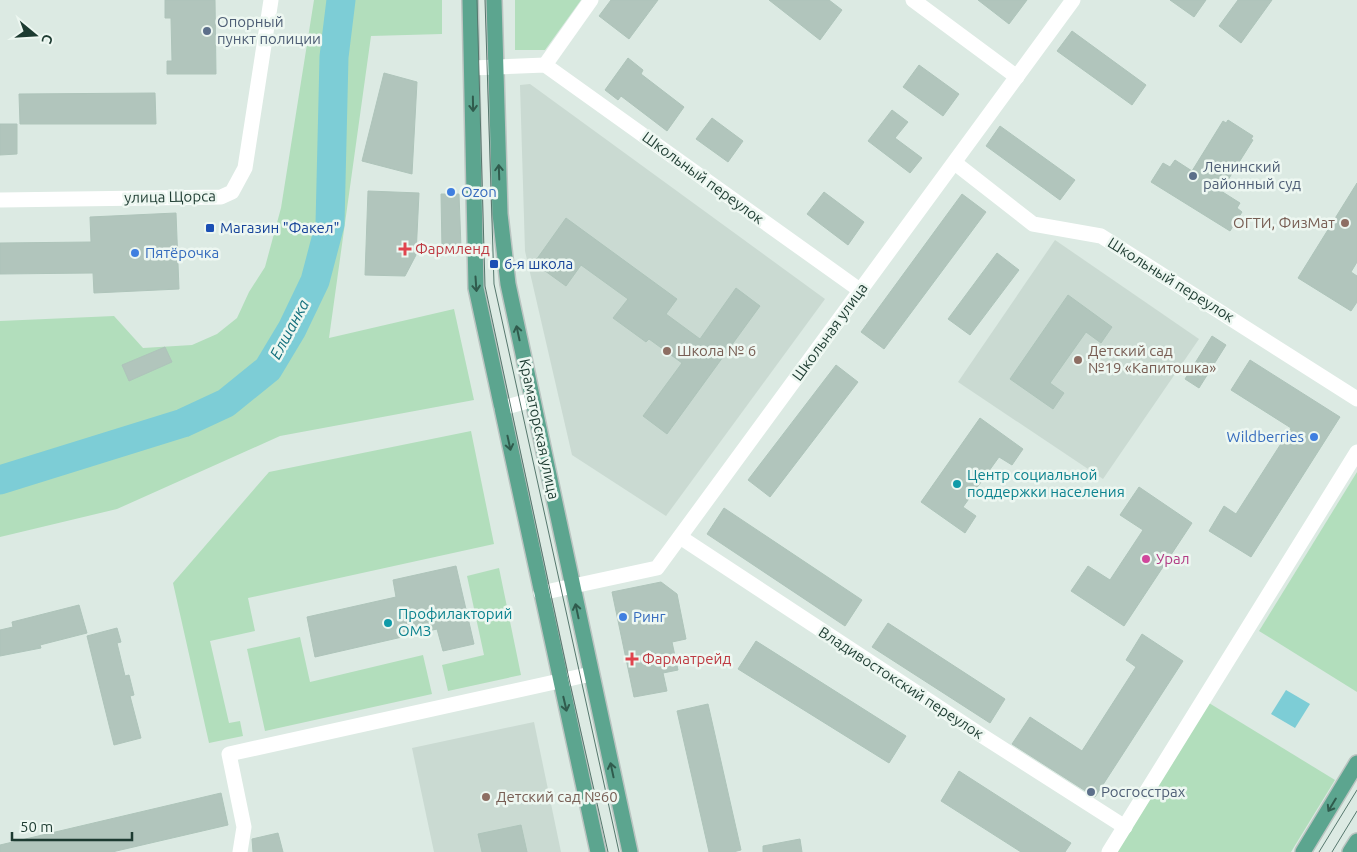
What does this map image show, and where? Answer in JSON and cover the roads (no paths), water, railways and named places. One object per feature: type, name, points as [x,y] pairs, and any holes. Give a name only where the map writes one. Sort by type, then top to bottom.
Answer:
[{"type":"main road","points":[[470,1],[476,288],[598,852]]},
{"type":"main road","name":"Краматорская улица","points":[[494,1],[500,214],[508,284],[630,852]]},
{"type":"main road","points":[[1303,852],[1357,764]]},
{"type":"main road","points":[[1350,852],[1357,841]]},
{"type":"street","name":"улица Щорса","points":[[0,200],[221,197],[232,192],[245,168],[271,0]]},
{"type":"street","points":[[472,68],[545,65],[591,0]]},
{"type":"street","points":[[913,0],[1018,77]]},
{"type":"street","name":"Школьная улица","points":[[541,593],[657,568],[1073,0]]},
{"type":"street","name":"Школьный переулок","points":[[545,65],[861,291]]},
{"type":"street","name":"Школьный переулок","points":[[954,163],[1034,224],[1101,236],[1357,399]]},
{"type":"street","points":[[502,408],[532,400]]},
{"type":"street","points":[[1109,852],[1357,452]]},
{"type":"street","name":"Владивостокский переулок","points":[[680,537],[981,736],[1125,826]]},
{"type":"street","points":[[240,852],[244,827],[229,754],[591,674]]},
{"type":"water","points":[[1286,690],[1310,704],[1295,728],[1271,714]]},
{"type":"waterway","name":"Елшанка","points":[[0,480],[183,423],[226,403],[268,369],[292,329],[315,281],[330,224],[334,57],[341,0]]},
{"type":"tram line","points":[[477,0],[485,286],[608,852]]},
{"type":"tram line","points":[[485,0],[494,284],[619,852]]},
{"type":"tram line","points":[[1319,852],[1357,790]]},
{"type":"tram line","points":[[1332,852],[1357,811]]},
{"type":"place","name":"Опорный пункт полиции","points":[[207,31]]},
{"type":"place","name":"Ленинский районный суд","points":[[1193,176]]},
{"type":"place","name":"Ozon","points":[[451,192]]},
{"type":"place","name":"ОГТИ, ФизМат","points":[[1345,223]]},
{"type":"place","name":"Магазин \"Факел\"","points":[[210,228]]},
{"type":"place","name":"Фармленд","points":[[405,249]]},
{"type":"place","name":"Пятёрочка","points":[[135,253]]},
{"type":"place","name":"6-я школа","points":[[494,264]]},
{"type":"place","name":"Школа № 6","points":[[667,351]]},
{"type":"place","name":"Детский сад №19 «Капитошка»","points":[[1078,360]]},
{"type":"place","name":"Wildberries","points":[[1314,437]]},
{"type":"place","name":"Центр социальной поддержки населения","points":[[957,484]]},
{"type":"place","name":"Урал","points":[[1146,559]]},
{"type":"place","name":"Ринг","points":[[623,617]]},
{"type":"place","name":"Профилакторий ОМЗ","points":[[388,623]]},
{"type":"place","name":"Фарматрейд","points":[[632,659]]},
{"type":"place","name":"Росгосстрах","points":[[1091,792]]},
{"type":"place","name":"Детский сад №60","points":[[486,797]]}]
